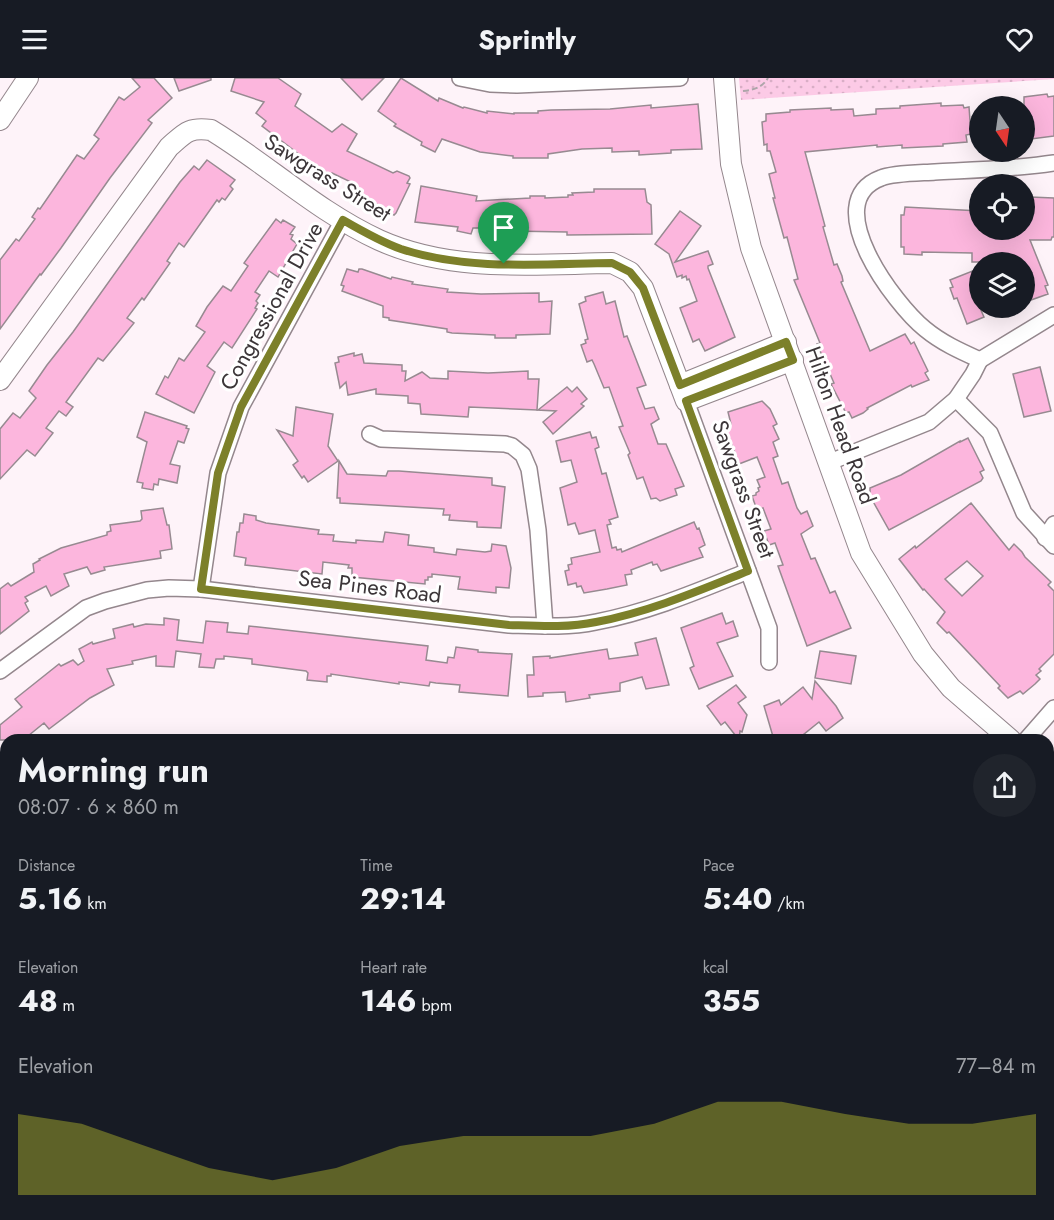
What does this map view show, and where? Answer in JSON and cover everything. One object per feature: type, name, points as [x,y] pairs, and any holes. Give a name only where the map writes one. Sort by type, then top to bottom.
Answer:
[{"type":"street","points":[[0,120],[28,78]]},
{"type":"street","points":[[460,78],[490,84],[517,85],[680,78]]},
{"type":"street","name":"Hilton Head Road","points":[[724,84],[731,164],[751,248],[861,553],[923,654],[951,688],[1004,734]]},
{"type":"street","name":"Sawgrass Street","points":[[2,374],[169,147],[187,131],[197,128],[211,130],[343,220],[400,248],[445,260],[484,264],[612,263],[630,272],[643,288],[769,628],[769,662]]},
{"type":"street","points":[[980,360],[946,345],[904,310],[878,272],[862,240],[856,218],[857,203],[864,189],[881,177],[1054,163]]},
{"type":"street","name":"Congressional Drive","points":[[201,589],[218,473],[241,407],[343,220]]},
{"type":"street","points":[[830,462],[929,422],[956,399],[974,374],[980,360],[1054,315]]},
{"type":"street","points":[[683,393],[789,351]]},
{"type":"street","points":[[956,399],[990,433],[1008,480],[1024,513],[1050,542]]},
{"type":"street","points":[[370,434],[381,439],[505,444],[512,446],[523,455],[529,469],[538,531],[545,626]]},
{"type":"street","points":[[1050,542],[1054,524]]},
{"type":"street","name":"Sea Pines Road","points":[[0,671],[86,609],[105,601],[147,590],[201,589],[509,625],[545,626],[595,623],[661,606],[748,571]]},
{"type":"street","points":[[1031,734],[1054,708]]},
{"type":"path","points":[[724,84],[743,92],[754,90],[764,84],[768,78]]},
{"type":"shaded area","points":[[739,78],[1054,78],[1054,79],[741,100]]},
{"type":"building","points":[[132,78],[154,78],[172,98],[148,120],[152,123],[0,329],[0,260],[16,239],[19,241],[35,219],[32,217],[38,208],[40,209],[77,155],[84,159],[99,139],[94,135],[119,97],[124,100],[140,87]]},
{"type":"building","points":[[174,78],[211,78],[211,80],[179,91]]},
{"type":"building","points":[[235,78],[278,78],[301,94],[295,106],[332,132],[342,124],[357,134],[347,151],[393,173],[397,171],[409,176],[407,183],[410,184],[396,213],[394,215],[373,202],[349,193],[353,183],[332,173],[329,177],[262,126],[266,121],[256,113],[264,102],[231,91]]},
{"type":"building","points":[[341,78],[384,78],[362,100]]},
{"type":"building","points":[[401,78],[438,101],[439,98],[463,108],[487,113],[487,111],[514,114],[538,113],[538,111],[551,110],[610,109],[651,105],[651,108],[698,104],[702,149],[671,150],[671,153],[639,155],[639,151],[612,152],[612,148],[582,149],[548,154],[548,158],[513,158],[513,156],[480,152],[442,139],[435,152],[394,126],[396,124],[378,111]]},
{"type":"building","points":[[1047,94],[1048,97],[1054,96],[1054,136],[1035,138],[1035,96],[1032,96]]},
{"type":"building","points":[[941,103],[941,106],[969,107],[967,142],[902,148],[902,145],[877,147],[877,145],[805,152],[834,265],[837,264],[842,276],[843,281],[841,282],[870,351],[905,334],[911,344],[914,342],[928,371],[925,373],[929,380],[912,387],[911,385],[852,418],[849,412],[846,413],[831,384],[834,383],[817,344],[820,343],[794,280],[798,279],[787,237],[784,238],[773,198],[775,198],[769,174],[776,172],[770,151],[767,151],[767,144],[764,145],[762,122],[766,121],[766,114],[790,112],[790,110],[853,109],[854,116],[876,114],[876,109],[900,108],[900,106]]},
{"type":"building","points":[[207,160],[235,180],[230,186],[233,189],[225,200],[222,198],[219,202],[217,200],[184,247],[179,243],[167,261],[170,263],[144,300],[142,298],[127,318],[134,323],[103,361],[98,358],[66,402],[73,407],[66,416],[59,411],[46,428],[53,433],[35,456],[27,450],[0,479],[0,429],[13,413],[20,418],[36,398],[29,391],[47,365],[180,182],[194,166],[199,170]]},
{"type":"building","points":[[421,186],[477,196],[476,201],[530,198],[530,196],[568,197],[568,195],[573,195],[572,193],[594,192],[594,189],[645,189],[647,202],[651,205],[652,234],[567,235],[567,232],[511,231],[511,235],[496,235],[495,228],[473,228],[471,234],[457,231],[458,227],[415,222]]},
{"type":"building","points":[[1035,197],[1054,198],[1054,237],[1051,240],[1035,240]]},
{"type":"building","points":[[905,207],[969,210],[969,240],[1030,240],[1035,252],[904,254],[904,247],[901,247],[901,215],[904,215]]},
{"type":"building","points":[[680,211],[701,226],[675,262],[708,251],[713,264],[708,268],[735,337],[705,351],[699,339],[693,342],[680,308],[697,301],[689,279],[687,280],[686,276],[682,278],[682,275],[677,277],[669,254],[655,244]]},
{"type":"building","points":[[276,219],[295,227],[290,234],[293,235],[291,239],[297,244],[278,277],[269,271],[255,292],[260,295],[256,301],[258,303],[255,308],[257,309],[232,348],[224,342],[207,366],[215,372],[194,413],[156,394],[165,376],[168,378],[179,358],[184,361],[205,332],[196,326],[207,307],[223,286],[231,291],[248,266],[244,263]]},
{"type":"building","points":[[1035,252],[1048,285],[1045,286],[1048,294],[1035,299]]},
{"type":"building","points":[[347,269],[358,272],[362,269],[391,279],[392,277],[413,282],[412,284],[448,289],[447,292],[539,293],[539,302],[552,301],[550,334],[495,338],[495,335],[452,333],[447,332],[447,329],[389,320],[383,317],[383,306],[342,291],[344,286],[341,285]]},
{"type":"building","points":[[969,272],[969,318],[982,318],[967,324],[957,298],[954,299],[950,280]]},
{"type":"building","points":[[603,292],[606,304],[615,301],[624,337],[627,336],[646,385],[637,388],[645,409],[654,407],[659,419],[651,424],[658,444],[666,444],[684,486],[675,489],[677,495],[660,501],[656,498],[651,499],[643,477],[637,479],[628,455],[630,453],[619,427],[623,426],[609,387],[604,388],[592,360],[587,362],[581,345],[588,339],[579,304],[586,301],[585,297]]},
{"type":"building","points":[[354,353],[354,356],[362,354],[364,363],[402,365],[402,371],[406,371],[405,381],[422,372],[430,378],[448,379],[448,371],[488,373],[528,371],[528,379],[539,379],[537,410],[469,407],[468,417],[421,414],[420,404],[408,403],[408,396],[376,394],[376,389],[348,395],[346,382],[340,388],[335,363],[339,362],[338,357]]},
{"type":"building","points":[[1040,367],[1051,411],[1024,417],[1013,374]]},
{"type":"building","points":[[567,387],[572,392],[577,387],[587,399],[581,404],[584,406],[553,434],[543,422],[556,411],[538,410]]},
{"type":"building","points":[[762,401],[770,409],[777,424],[773,426],[779,439],[773,442],[778,456],[773,458],[782,484],[788,482],[797,508],[801,514],[807,511],[813,526],[801,534],[811,559],[815,558],[830,593],[835,591],[851,628],[807,646],[778,566],[783,565],[775,543],[769,545],[764,531],[771,529],[763,508],[757,510],[752,496],[759,491],[757,480],[765,477],[757,457],[739,464],[725,427],[731,424],[728,412]]},
{"type":"building","points":[[296,407],[333,414],[328,446],[338,461],[308,482],[304,476],[302,478],[293,465],[298,461],[277,430],[293,436]]},
{"type":"building","points":[[145,412],[187,426],[186,428],[189,429],[184,443],[178,441],[170,464],[180,466],[177,483],[159,479],[158,485],[154,484],[153,490],[142,488],[143,483],[137,482],[147,442],[137,437]]},
{"type":"building","points":[[590,432],[592,438],[596,437],[599,447],[595,449],[602,474],[606,473],[618,517],[609,520],[611,524],[607,525],[612,548],[621,549],[622,552],[694,522],[697,529],[699,528],[705,545],[699,548],[703,557],[661,571],[657,564],[653,565],[652,562],[631,570],[632,574],[625,575],[627,585],[584,593],[581,586],[577,587],[576,583],[568,585],[565,571],[569,570],[568,565],[572,564],[571,558],[600,552],[595,530],[579,534],[575,523],[568,525],[560,488],[577,482],[571,460],[561,462],[556,441]]},
{"type":"building","points":[[968,438],[984,470],[980,472],[983,478],[981,481],[889,530],[870,496],[870,488],[901,475]]},
{"type":"building","points":[[339,461],[347,474],[386,476],[388,471],[399,471],[492,478],[492,485],[505,487],[501,528],[477,527],[477,522],[449,520],[450,515],[443,515],[444,509],[340,503],[340,498],[337,498]]},
{"type":"building","points":[[971,503],[1009,550],[1014,544],[1051,582],[1048,585],[1054,591],[1054,654],[1039,669],[1041,671],[1036,675],[1040,679],[1023,694],[1020,691],[1008,698],[998,688],[1000,686],[949,632],[947,633],[937,623],[945,612],[923,590],[899,559],[915,546],[916,548]],"holes":[[[967,561],[983,576],[962,596],[945,579]]]},
{"type":"building","points":[[163,508],[167,525],[169,525],[172,549],[160,551],[161,558],[104,567],[105,570],[91,574],[87,567],[64,574],[69,586],[51,596],[46,586],[25,597],[29,611],[0,634],[0,589],[8,583],[11,586],[34,572],[33,564],[61,548],[107,535],[107,532],[111,531],[110,525],[140,521],[141,511]]},
{"type":"building","points":[[244,514],[256,516],[256,520],[266,523],[319,530],[318,534],[334,535],[333,541],[383,542],[385,532],[409,535],[408,545],[434,548],[434,552],[456,555],[457,549],[485,552],[491,551],[492,544],[506,546],[511,568],[509,588],[496,587],[496,593],[458,589],[460,577],[432,574],[432,577],[425,580],[425,584],[352,577],[352,568],[348,568],[349,565],[323,562],[322,574],[245,565],[246,558],[234,556],[237,532],[239,532],[240,523],[243,523]]},
{"type":"building","points":[[722,613],[726,624],[733,621],[738,636],[717,643],[733,676],[699,689],[690,668],[694,666],[681,628]]},
{"type":"building","points":[[164,618],[179,620],[177,640],[203,643],[206,621],[228,623],[227,632],[248,634],[249,626],[428,646],[426,660],[447,663],[448,657],[454,658],[456,647],[478,650],[478,652],[512,654],[508,696],[459,692],[460,685],[430,682],[429,686],[399,682],[399,684],[331,674],[327,676],[327,682],[307,680],[306,671],[252,664],[252,659],[224,656],[224,659],[216,659],[214,668],[199,667],[201,654],[176,651],[174,667],[156,666],[156,656],[132,661],[133,664],[107,669],[114,685],[90,698],[49,729],[44,723],[30,734],[0,734],[0,725],[22,707],[15,699],[59,664],[61,666],[73,660],[78,665],[84,661],[79,649],[92,642],[93,644],[115,638],[113,629],[133,624],[134,627],[146,624],[164,625]]},
{"type":"building","points":[[656,638],[669,685],[646,689],[642,677],[620,683],[620,691],[589,695],[590,698],[566,702],[565,692],[543,693],[543,696],[528,697],[527,675],[534,675],[533,657],[550,656],[550,658],[607,649],[609,659],[638,655],[635,643]]},
{"type":"building","points":[[820,651],[856,656],[851,684],[815,678]]},
{"type":"building","points":[[815,681],[843,718],[826,731],[819,722],[804,734],[772,734],[764,706],[779,700],[781,705],[803,687],[812,699]]},
{"type":"building","points":[[736,685],[746,697],[738,703],[747,715],[742,732],[734,734],[725,722],[721,725],[707,706]]},
{"type":"route","points":[[343,220],[378,239],[422,255],[465,263],[504,264],[612,263],[630,272],[643,288],[680,385],[786,342],[793,360],[686,401],[748,571],[661,606],[595,623],[545,626],[509,625],[201,589],[218,473],[241,407],[343,220]]}]
